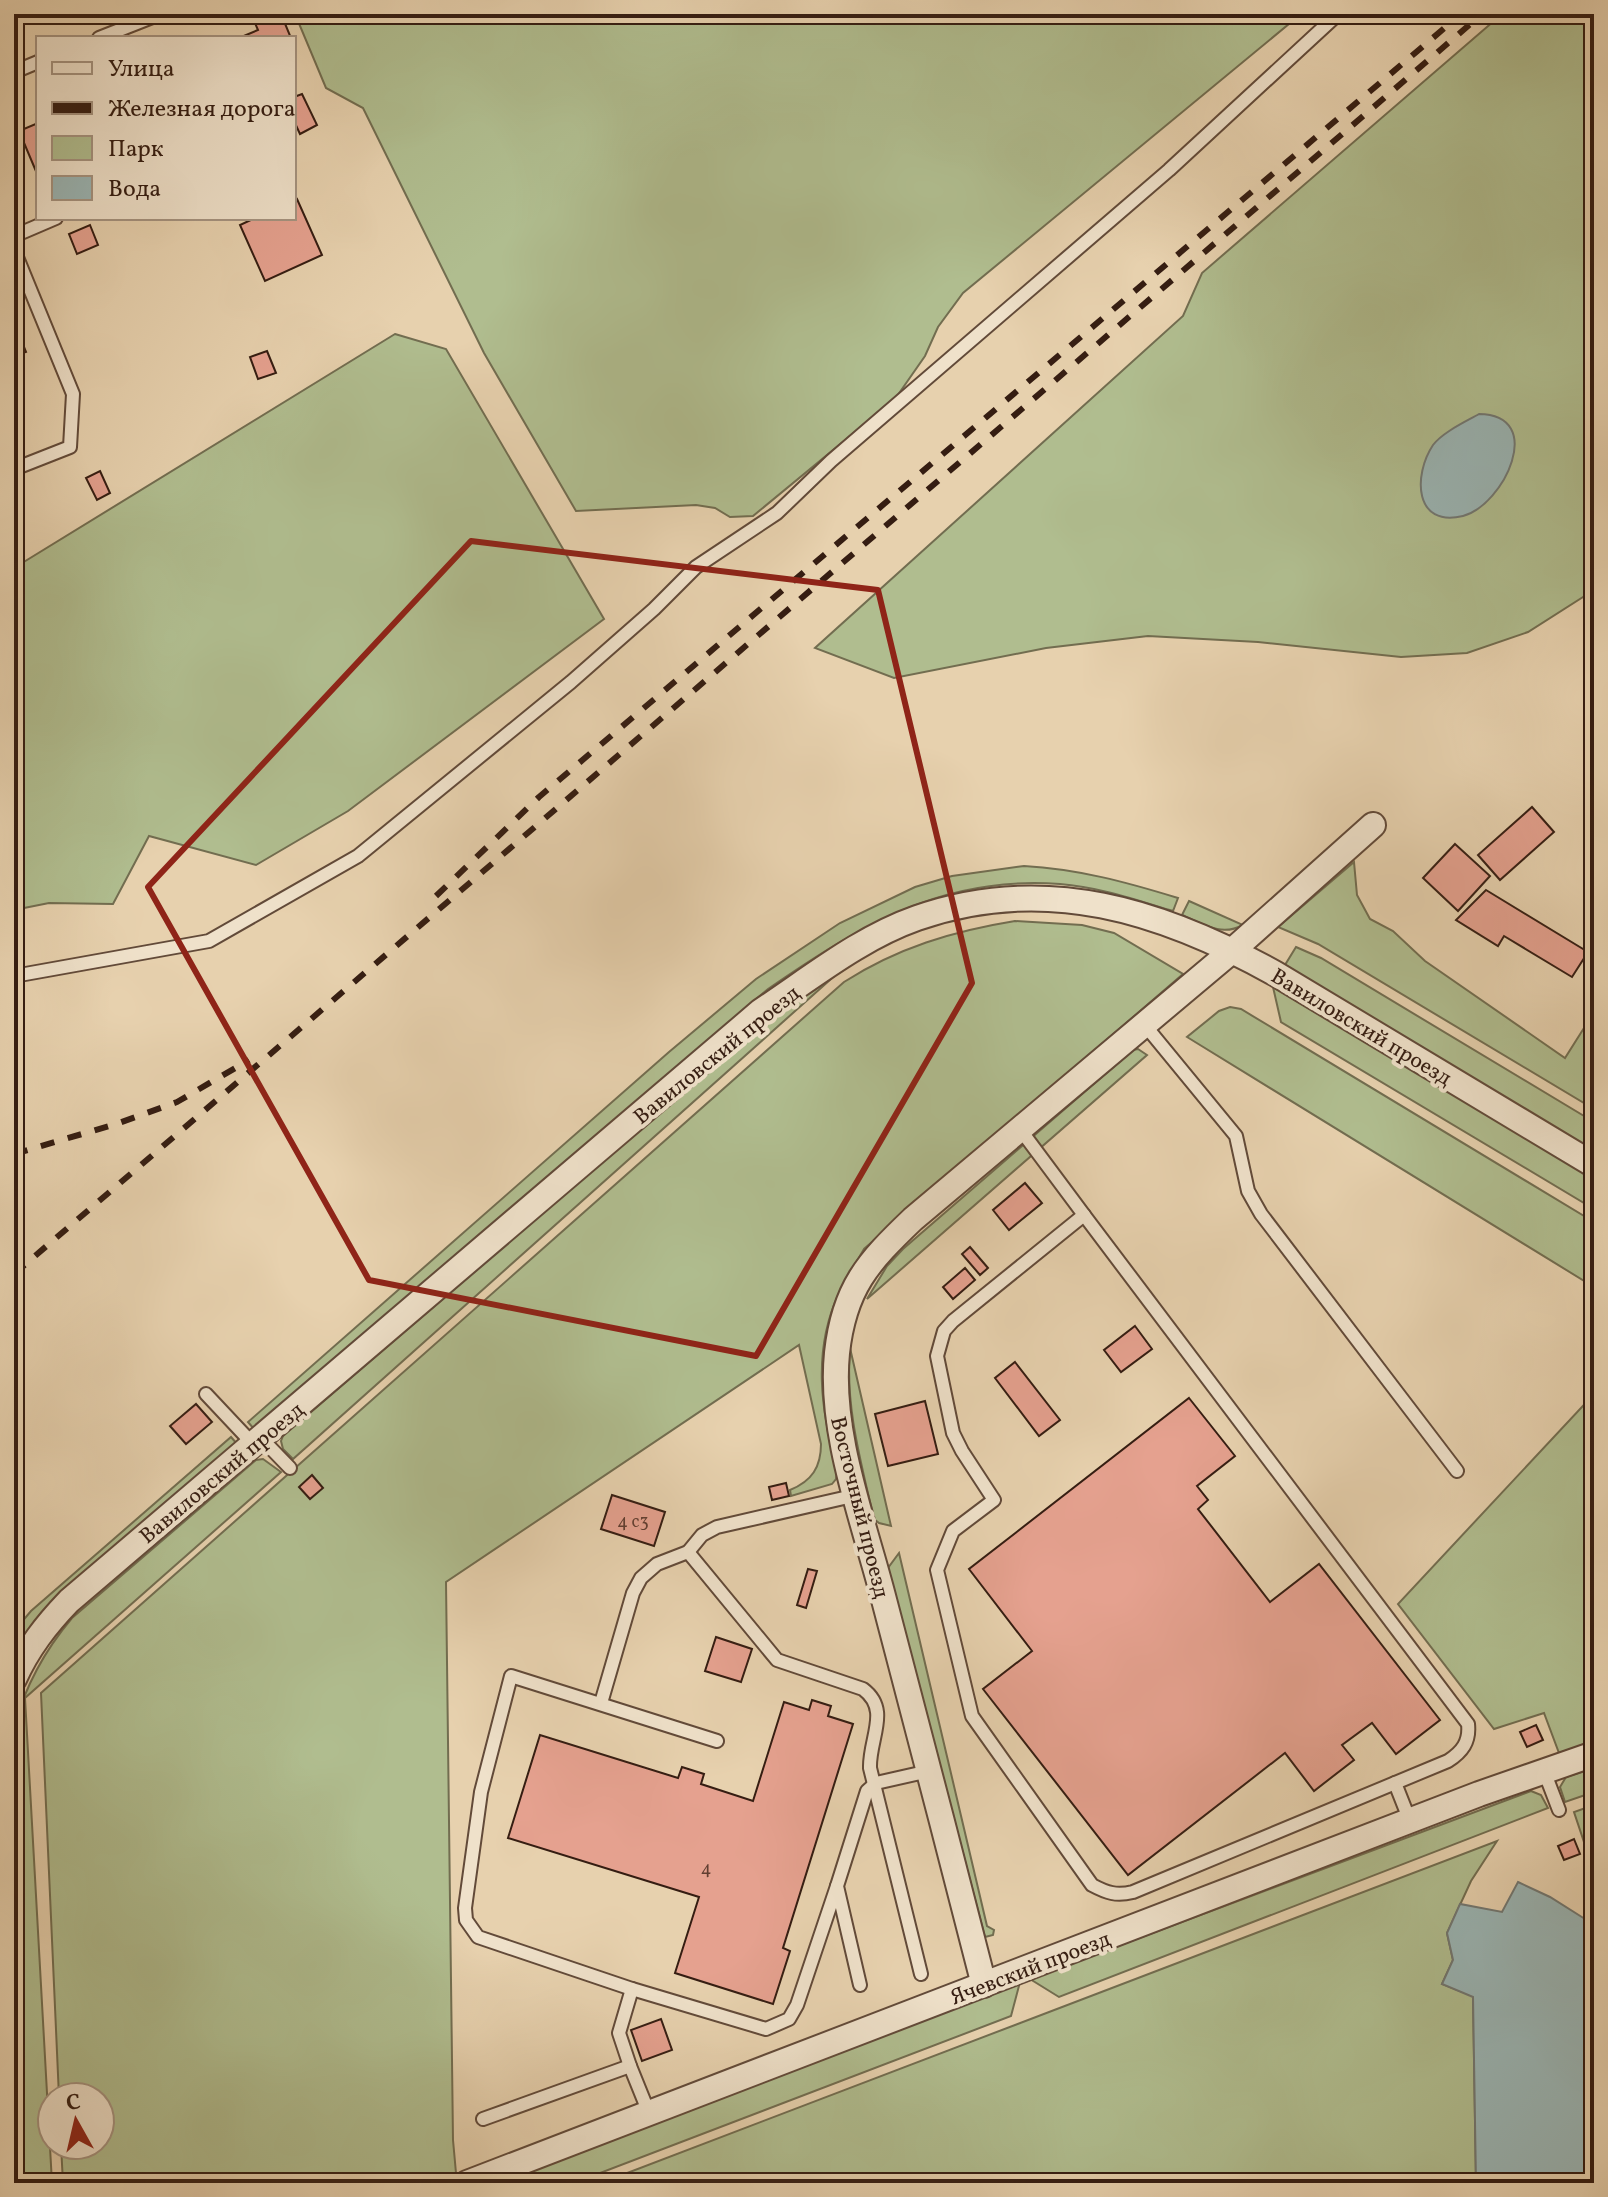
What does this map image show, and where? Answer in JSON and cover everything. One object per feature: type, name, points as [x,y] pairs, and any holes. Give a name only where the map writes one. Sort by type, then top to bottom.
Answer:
[{"type":"street","name":"Восточный проезд","points":[[984,1985],[857,1495],[835,1397],[837,1350],[854,1285],[879,1251],[913,1219],[1233,950],[1373,825]]},
{"type":"street","name":"Вавиловский проезд","points":[[14,1679],[32,1645],[69,1601],[761,1011],[865,943],[915,919],[959,906],[1004,898],[1061,898],[1120,908],[1172,925],[1233,950],[1594,1165]]},
{"type":"street","name":"Ячевский проезд","points":[[467,2183],[1410,1821],[1594,1754]]},
{"type":"lane","points":[[104,36],[160,14]]},
{"type":"lane","points":[[14,976],[209,941],[358,856],[571,682],[654,609],[696,567],[777,513],[831,461],[1169,170],[1338,14]]},
{"type":"lane","points":[[14,72],[36,63]]},
{"type":"lane","points":[[14,236],[51,220]]},
{"type":"lane","points":[[14,250],[73,394],[70,447],[14,469]]},
{"type":"lane","points":[[1144,1024],[1236,1136],[1248,1191],[1261,1214],[1457,1471]]},
{"type":"lane","points":[[1020,1129],[1468,1724],[1470,1735],[1460,1753],[1448,1761],[1133,1892],[1119,1895],[1092,1885],[972,1716],[937,1570],[953,1531],[994,1500],[953,1433],[937,1356],[939,1343],[953,1321],[1084,1215]]},
{"type":"lane","points":[[206,1394],[290,1468]]},
{"type":"lane","points":[[601,1703],[633,1593],[641,1578],[657,1564],[688,1552],[702,1535],[717,1527],[857,1495]]},
{"type":"lane","points":[[688,1552],[777,1660],[863,1689],[873,1696],[878,1708],[870,1768],[921,1974]]},
{"type":"lane","points":[[717,1741],[511,1676],[481,1792],[465,1908],[466,1920],[478,1937],[754,2028],[777,2027],[789,2019],[797,2005],[867,1791],[876,1783],[929,1771]]},
{"type":"lane","points":[[1544,1771],[1559,1810]]},
{"type":"lane","points":[[1395,1783],[1410,1821]]},
{"type":"lane","points":[[837,1886],[860,1985]]},
{"type":"lane","points":[[632,1989],[619,2033],[649,2113]]},
{"type":"lane","points":[[483,2119],[630,2066]]},
{"type":"highlighted area","points":[[471,541],[878,590],[972,983],[756,1356],[369,1280],[148,887]]},
{"type":"green space","points":[[295,14],[1301,14],[963,293],[938,327],[925,356],[895,399],[753,516],[730,517],[715,508],[696,505],[576,511],[484,353],[363,108],[326,88]]},
{"type":"green space","points":[[1502,14],[1594,14],[1594,590],[1528,632],[1467,653],[1401,657],[1258,642],[1148,636],[1046,648],[894,678],[815,648],[1183,316],[1202,273]]},
{"type":"green space","points":[[395,334],[446,349],[604,619],[348,811],[256,865],[149,836],[113,904],[49,903],[14,910],[14,568]]},
{"type":"green space","points":[[1354,862],[1357,895],[1370,919],[1393,931],[1425,961],[1565,1058],[1589,1020],[1594,1023],[1594,1109],[1318,944],[1278,927]]},
{"type":"green space","points":[[1024,866],[1102,877],[1178,898],[1173,911],[1117,894],[1060,884],[1018,883],[978,888],[941,896],[905,909],[836,944],[768,989],[254,1429],[248,1422],[756,979],[840,923],[915,887],[952,876]]},
{"type":"green space","points":[[1189,901],[1243,925],[1227,930],[1197,922],[1182,915]]},
{"type":"green space","points":[[1015,921],[1082,925],[1114,933],[1183,974],[864,1249],[839,1293],[825,1337],[822,1359],[823,1403],[837,1470],[832,1484],[791,1496],[790,1490],[814,1472],[821,1452],[799,1345],[446,1582],[453,2140],[456,2173],[430,2183],[63,2183],[62,2161],[116,2161],[116,2081],[58,2081],[41,1693],[844,982],[905,950],[970,930]]},
{"type":"green space","points":[[1296,947],[1321,958],[1594,1122],[1594,1151],[1285,965]]},
{"type":"green space","points":[[840,971],[293,1459],[283,1449],[283,1436],[768,1020]]},
{"type":"green space","points":[[1273,987],[1594,1178],[1594,1209],[1281,1022]]},
{"type":"green space","points":[[1230,1007],[1241,1009],[1594,1222],[1594,1287],[1187,1037],[1219,1011]]},
{"type":"green space","points":[[1138,1049],[1147,1055],[867,1299],[887,1266],[903,1249],[1133,1050]]},
{"type":"green space","points":[[850,1348],[891,1526],[874,1519],[864,1477],[852,1413]]},
{"type":"green space","points":[[1594,1394],[1594,1742],[1559,1753],[1544,1713],[1494,1729],[1398,1604]]},
{"type":"green space","points":[[231,1437],[238,1445],[39,1617],[14,1651],[14,1631],[31,1611]]},
{"type":"green space","points":[[263,1459],[281,1472],[25,1698],[46,2081],[36,2081],[36,2161],[51,2161],[52,2183],[24,2183],[14,1951],[14,1727],[24,1698],[37,1670],[72,1618],[256,1460]]},
{"type":"green space","points":[[899,1553],[987,1926],[994,1930],[993,1935],[985,1937],[888,1568]]},
{"type":"green space","points":[[1594,1768],[1594,1792],[1565,1802],[1560,1787],[1566,1777]]},
{"type":"green space","points":[[1531,1791],[1541,1795],[1548,1808],[1059,1997],[1030,1979]]},
{"type":"green space","points":[[1594,1805],[1594,1864],[1591,1863],[1574,1812]]},
{"type":"green space","points":[[1497,1841],[1471,1881],[1447,1933],[1453,1960],[1442,1984],[1473,1996],[1476,2183],[601,2183]]},
{"type":"green space","points":[[1020,1982],[1011,2016],[574,2183],[500,2183]]},
{"type":"water","points":[[1479,414],[1500,418],[1511,429],[1515,444],[1512,461],[1492,496],[1478,508],[1463,516],[1447,518],[1435,514],[1422,496],[1422,470],[1427,457],[1442,436]]},
{"type":"water","points":[[1518,1882],[1585,1919],[1588,1944],[1594,1950],[1594,2183],[1476,2183],[1473,1997],[1442,1984],[1453,1960],[1447,1933],[1460,1904],[1502,1912]]},
{"type":"building","points":[[251,14],[281,14],[290,36],[244,36],[258,30]]},
{"type":"building","points":[[302,94],[317,125],[300,134],[296,125],[296,96]]},
{"type":"building","points":[[36,124],[36,171],[19,131]]},
{"type":"building","points":[[296,200],[322,255],[265,281],[240,225],[251,220],[296,220]]},
{"type":"building","points":[[90,225],[98,245],[77,254],[69,234]]},
{"type":"building","points":[[14,328],[26,352],[14,356]]},
{"type":"building","points":[[267,351],[276,373],[258,379],[250,357]]},
{"type":"building","points":[[100,471],[110,493],[97,500],[86,478]]},
{"type":"building","points":[[1532,807],[1554,832],[1500,880],[1478,855]]},
{"type":"building","points":[[1455,844],[1490,876],[1458,911],[1423,878]]},
{"type":"building","points":[[1486,890],[1588,952],[1572,977],[1504,936],[1498,946],[1456,920]]},
{"type":"building","points":[[1025,1183],[1042,1203],[1009,1230],[993,1210]]},
{"type":"building","points":[[970,1247],[988,1268],[980,1275],[962,1254]]},
{"type":"building","points":[[965,1268],[975,1280],[953,1299],[943,1287]]},
{"type":"building","points":[[1135,1326],[1152,1349],[1121,1372],[1104,1350]]},
{"type":"building","points":[[1015,1362],[1060,1420],[1039,1436],[995,1378]]},
{"type":"building","points":[[1189,1398],[1235,1456],[1197,1486],[1208,1500],[1198,1509],[1270,1602],[1319,1564],[1440,1720],[1396,1754],[1372,1723],[1342,1745],[1354,1760],[1314,1791],[1285,1753],[1128,1875],[983,1689],[1032,1651],[969,1569]]},
{"type":"building","points":[[925,1401],[938,1454],[888,1466],[875,1414]]},
{"type":"building","points":[[196,1404],[212,1422],[186,1444],[170,1426]]},
{"type":"building","points":[[312,1475],[323,1488],[310,1499],[299,1487]]},
{"type":"building","points":[[786,1483],[789,1496],[772,1500],[769,1487]]},
{"type":"building","points":[[612,1495],[665,1512],[654,1546],[601,1529]]},
{"type":"building","points":[[808,1569],[817,1571],[806,1608],[797,1605]]},
{"type":"building","points":[[716,1637],[752,1649],[741,1682],[705,1671]]},
{"type":"building","points":[[812,1700],[831,1706],[828,1716],[853,1724],[783,1948],[790,1951],[773,2004],[675,1973],[699,1897],[508,1838],[540,1735],[678,1778],[682,1767],[704,1774],[701,1784],[753,1801],[784,1702],[809,1710]]},
{"type":"building","points":[[1536,1725],[1543,1740],[1527,1747],[1520,1732]]},
{"type":"building","points":[[1574,1839],[1580,1854],[1564,1860],[1558,1846]]},
{"type":"building","points":[[661,2019],[672,2050],[642,2061],[631,2030]]},
{"type":"railway","points":[[436,896],[539,797],[1461,14]]},
{"type":"railway","points":[[14,1274],[1482,14]]},
{"type":"railway","points":[[14,1154],[116,1124],[177,1102],[249,1060]]}]
